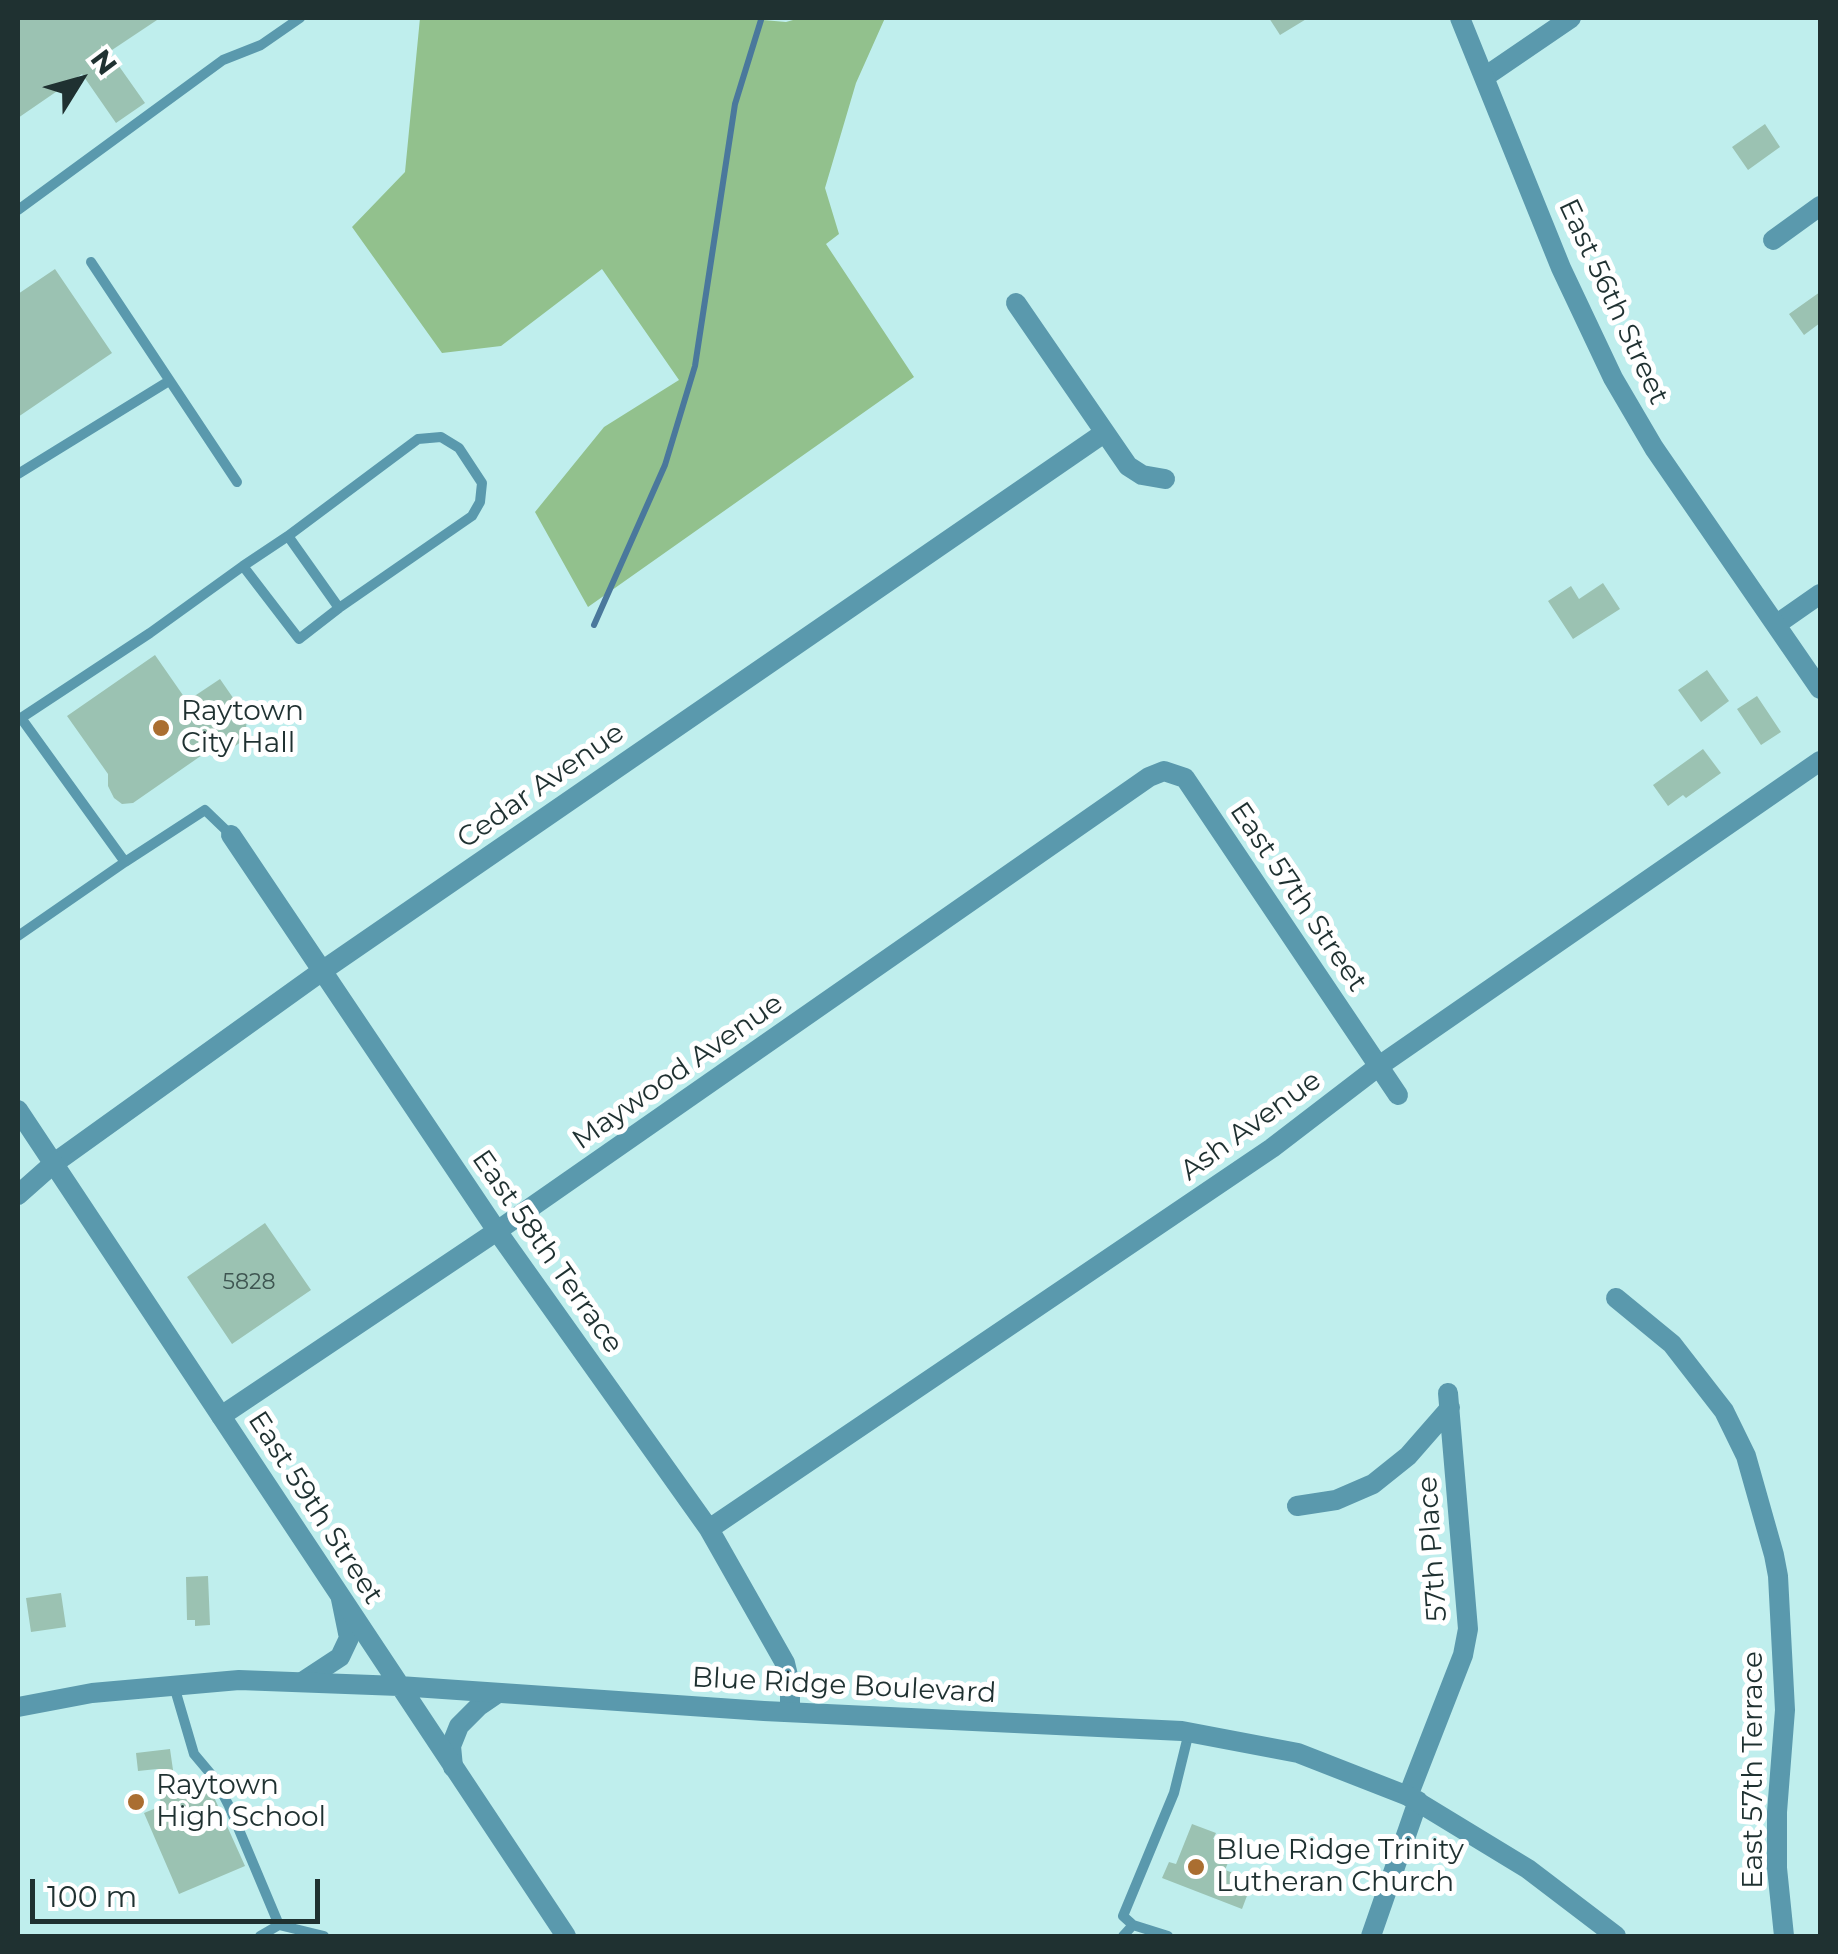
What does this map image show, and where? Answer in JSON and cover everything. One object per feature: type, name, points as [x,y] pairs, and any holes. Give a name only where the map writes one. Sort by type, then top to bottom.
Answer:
[{"type":"street","name":"East 56th Street","points":[[1460,18],[1560,268],[1613,378],[1654,448],[1820,689]]},
{"type":"street","points":[[1486,76],[1571,18]]},
{"type":"street","points":[[1774,240],[1820,206]]},
{"type":"street","points":[[1016,303],[1128,466],[1142,475],[1165,480]]},
{"type":"street","name":"Cedar Avenue","points":[[18,1195],[54,1164],[322,970],[1104,433]]},
{"type":"street","points":[[1778,624],[1820,594]]},
{"type":"street","name":"Ash Avenue","points":[[708,1529],[1272,1148],[1379,1066],[1820,760]]},
{"type":"street","name":"East 57th Street","points":[[1164,770],[1185,778],[1398,1095]]},
{"type":"street","name":"Maywood Avenue","points":[[221,1416],[497,1231],[1164,770]]},
{"type":"street","name":"East 58th Terrace","points":[[232,835],[497,1231],[708,1529],[784,1663],[790,1684],[790,1712]]},
{"type":"street","name":"East 59th Street","points":[[18,1110],[566,1936]]},
{"type":"street","name":"East 57th Terrace","points":[[1616,1298],[1672,1344],[1724,1411],[1746,1456],[1774,1555],[1786,1710],[1777,1812],[1784,1936]]},
{"type":"street","name":"57th Place","points":[[1297,1506],[1336,1500],[1373,1484],[1408,1456],[1449,1401],[1468,1630],[1371,1936]]},
{"type":"street","points":[[302,1682],[340,1656],[350,1638],[341,1597]]},
{"type":"street","name":"Blue Ridge Boulevard","points":[[18,1708],[92,1693],[240,1680],[1189,1732],[1298,1754],[1413,1798],[1528,1869],[1616,1936]]},
{"type":"street","points":[[453,1768],[452,1746],[458,1726],[498,1693]]},
{"type":"lane","points":[[18,210],[223,60],[262,45],[300,18]]},
{"type":"lane","points":[[90,262],[237,482]]},
{"type":"lane","points":[[18,474],[169,381]]},
{"type":"lane","points":[[125,862],[19,719],[150,633],[418,439],[440,437],[460,448],[482,483],[480,502],[472,516],[299,638],[243,566]]},
{"type":"lane","points":[[288,536],[340,608]]},
{"type":"lane","points":[[18,936],[205,810],[232,835]]},
{"type":"lane","points":[[174,1686],[194,1754],[215,1779],[229,1806],[279,1925]]},
{"type":"lane","points":[[1168,1936],[1133,1925],[1123,1916],[1174,1792],[1189,1732]]},
{"type":"lane","points":[[260,1936],[279,1925],[324,1936]]},
{"type":"lane","points":[[1122,1936],[1133,1925]]},
{"type":"green space","points":[[420,18],[740,18],[786,22],[800,18],[885,18],[856,83],[825,188],[839,234],[826,244],[914,377],[588,607],[535,512],[604,427],[679,380],[602,269],[501,346],[442,353],[352,227],[405,172]]},
{"type":"building","points":[[18,18],[160,18],[109,52],[145,103],[116,123],[82,74],[18,118]]},
{"type":"building","points":[[1269,18],[1308,18],[1280,35]]},
{"type":"building","points":[[1765,124],[1780,147],[1748,170],[1732,147]]},
{"type":"building","points":[[55,269],[112,353],[18,417],[18,294]]},
{"type":"building","points":[[1820,292],[1820,323],[1804,335],[1789,314]]},
{"type":"building","points":[[1603,583],[1620,609],[1573,639],[1548,601],[1571,586],[1579,599]]},
{"type":"building","name":"Raytown City Hall","points":[[155,655],[187,701],[220,679],[247,718],[245,739],[224,754],[218,744],[133,803],[122,804],[108,786],[108,774],[67,716]]},
{"type":"building","points":[[1707,670],[1729,701],[1701,722],[1678,690]]},
{"type":"building","points":[[1757,696],[1781,732],[1761,745],[1737,709]]},
{"type":"building","points":[[1703,749],[1721,773],[1668,806],[1653,785]]},
{"type":"building","points":[[265,1223],[311,1290],[232,1344],[187,1277]]},
{"type":"building","points":[[208,1576],[210,1625],[195,1626],[195,1620],[187,1620],[186,1577]]},
{"type":"building","points":[[61,1593],[66,1627],[31,1632],[26,1598]]},
{"type":"building","points":[[170,1749],[174,1777],[181,1776],[184,1796],[209,1786],[245,1866],[179,1894],[144,1813],[161,1806],[157,1769],[138,1771],[136,1753]]},
{"type":"building","name":"Blue Ridge Trinity Lutheran Church","points":[[1192,1824],[1216,1833],[1213,1839],[1223,1842],[1231,1855],[1225,1870],[1253,1880],[1242,1909],[1162,1878],[1169,1862],[1176,1864]]},
{"type":"waterway","points":[[594,625],[665,465],[695,366],[735,104],[761,20]]},
{"type":"place","name":"Raytown City Hall","points":[[161,728]]},
{"type":"place","name":"Raytown High School","points":[[136,1802]]},
{"type":"place","name":"Blue Ridge Trinity Lutheran Church","points":[[1196,1867]]}]
